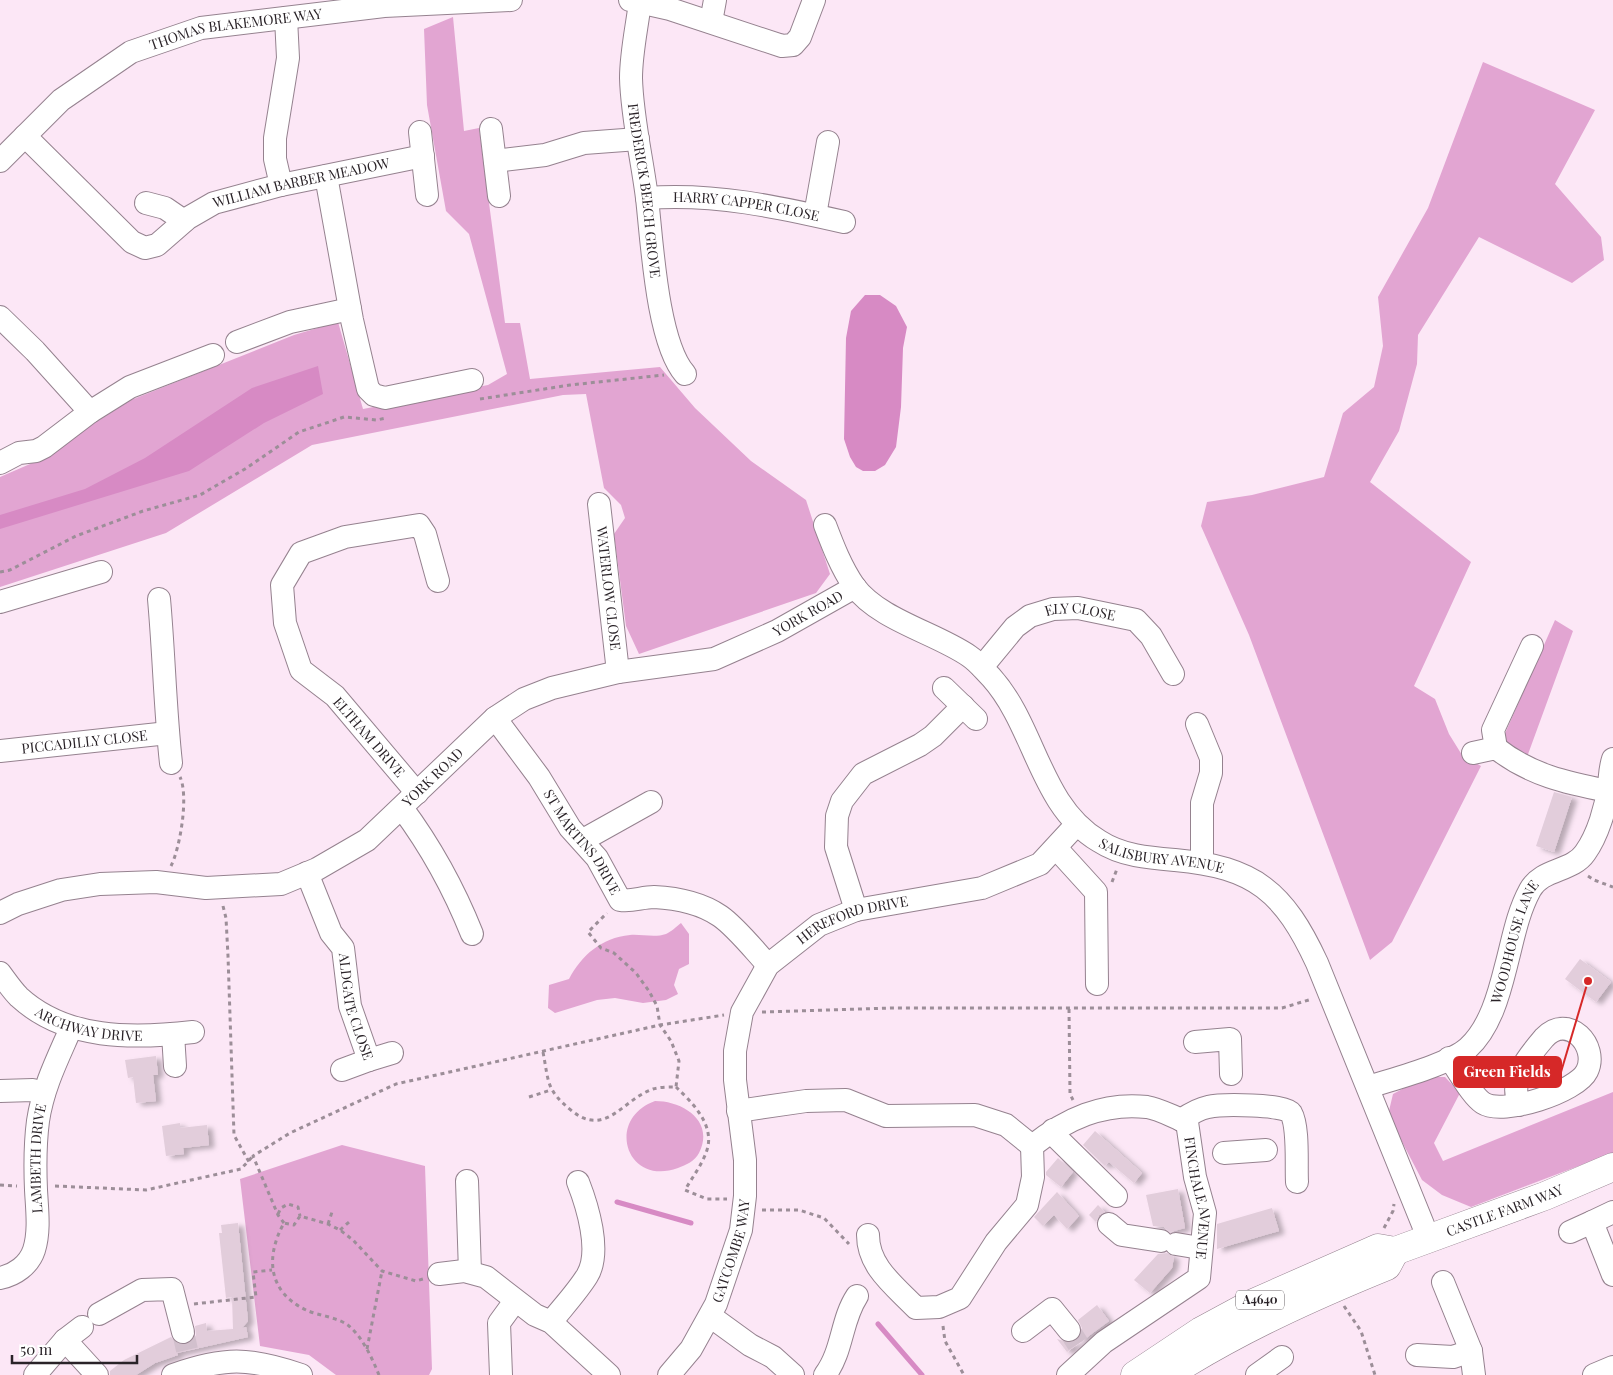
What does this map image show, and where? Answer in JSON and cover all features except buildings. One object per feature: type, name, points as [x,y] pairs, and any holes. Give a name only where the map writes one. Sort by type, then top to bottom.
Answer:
[{"type":"main road","name":"CASTLE FARM WAY","points":[[1135,1375],[1202,1331],[1251,1304],[1378,1248],[1395,1251],[1545,1196],[1613,1167]]},
{"type":"main road","name":"CASTLE FARM WAY","points":[[1168,1375],[1236,1334],[1278,1313],[1387,1266],[1395,1251]]},
{"type":"street","name":"THOMAS BLAKEMORE WAY","points":[[0,161],[61,100],[131,52],[201,28],[286,18],[361,4],[511,0]]},
{"type":"street","points":[[711,22],[715,0]]},
{"type":"street","points":[[635,1],[670,8],[782,46],[793,45],[800,37],[814,0]]},
{"type":"street","name":"FREDERICK BEECH GROVE","points":[[635,1],[631,77],[652,250],[668,341],[676,363],[685,374]]},
{"type":"street","points":[[281,184],[276,159],[275,138],[288,58],[286,18]]},
{"type":"street","points":[[491,129],[499,196]]},
{"type":"street","points":[[420,132],[427,195]]},
{"type":"street","name":"WILLIAM BARBER MEADOW","points":[[25,136],[132,242],[145,248],[157,245],[184,221],[214,203],[281,184],[423,156]]},
{"type":"street","points":[[495,161],[544,156],[584,143],[638,139]]},
{"type":"street","points":[[815,215],[828,142]]},
{"type":"street","points":[[326,176],[350,309],[368,389],[374,395],[385,398],[471,390]]},
{"type":"street","name":"HARRY CAPPER CLOSE","points":[[647,198],[700,196],[735,199],[844,222]]},
{"type":"street","points":[[146,203],[165,208],[184,221]]},
{"type":"street","points":[[237,342],[290,322],[350,309]]},
{"type":"street","points":[[0,317],[35,350],[90,412]]},
{"type":"street","points":[[0,463],[19,453],[36,451],[90,412],[130,387],[213,355]]},
{"type":"street","name":"WATERLOW CLOSE","points":[[598,504],[618,672]]},
{"type":"street","name":"ELTHAM DRIVE","points":[[438,581],[425,534],[419,525],[345,537],[301,553],[282,585],[285,623],[301,670],[335,696],[410,801],[421,833],[447,879],[472,934]]},
{"type":"street","name":"SALISBURY AVENUE","points":[[826,525],[837,555],[855,587],[883,611],[969,656],[982,667],[1003,691],[1057,801],[1076,825],[1099,842],[1122,853],[1202,862],[1236,871],[1258,883],[1289,911],[1317,963],[1369,1087],[1428,1238]]},
{"type":"street","points":[[0,602],[101,572]]},
{"type":"street","name":"YORK ROAD","points":[[1,910],[61,890],[120,882],[164,883],[214,888],[281,884],[307,873],[367,840],[495,718],[524,699],[552,688],[618,672],[714,659],[777,631],[855,587]]},
{"type":"street","points":[[159,600],[166,668],[165,709],[171,763]]},
{"type":"street","name":"ELY CLOSE","points":[[982,667],[1015,627],[1030,616],[1053,609],[1078,608],[1136,620],[1151,636],[1173,674]]},
{"type":"street","points":[[1532,646],[1493,730],[1496,748],[1509,758],[1556,780],[1608,791]]},
{"type":"street","points":[[856,910],[836,847],[837,816],[842,801],[863,774],[933,736],[970,713],[944,688]]},
{"type":"street","name":"ST MARTINS DRIVE","points":[[495,718],[539,777],[570,828],[583,840],[597,858],[620,900],[628,902],[652,897],[680,900],[703,908],[720,916],[768,965]]},
{"type":"street","points":[[1197,724],[1211,758],[1211,773],[1202,803],[1202,862]]},
{"type":"street","name":"PICCADILLY CLOSE","points":[[0,751],[168,733]]},
{"type":"street","points":[[1473,753],[1496,748]]},
{"type":"street","points":[[1575,864],[1586,853],[1596,830],[1608,791],[1613,759]]},
{"type":"street","points":[[583,840],[651,802]]},
{"type":"street","name":"HEREFORD DRIVE","points":[[738,1111],[735,1050],[742,1012],[768,965],[819,925],[856,910],[982,888],[1040,864],[1076,825]]},
{"type":"street","points":[[1056,848],[1096,892],[1097,984]]},
{"type":"street","name":"WOODHOUSE LANE","points":[[1369,1087],[1449,1058],[1467,1048],[1490,1015],[1500,990],[1519,912],[1531,888],[1544,875],[1575,864]]},
{"type":"street","name":"ALDGATE CLOSE","points":[[307,873],[331,933],[344,948],[350,1006],[369,1060],[342,1070]]},
{"type":"street","name":"ARCHWAY DRIVE","points":[[0,973],[19,997],[58,1023],[71,1028],[137,1037],[183,1033],[176,1066]]},
{"type":"street","name":"LAMBETH DRIVE","points":[[0,1278],[16,1272],[26,1264],[33,1252],[37,1235],[35,1154],[38,1120],[51,1072],[71,1028]]},
{"type":"street","points":[[1195,1042],[1230,1039],[1232,1089]]},
{"type":"street","points":[[369,1060],[392,1053]]},
{"type":"street","points":[[1449,1058],[1475,1097],[1483,1103],[1500,1106],[1519,1105]]},
{"type":"street","points":[[1181,1120],[1206,1107],[1232,1089]]},
{"type":"street","points":[[1232,1089],[1290,1112],[1295,1124],[1297,1182]]},
{"type":"street","points":[[0,1091],[33,1090],[44,1093]]},
{"type":"street","points":[[738,1111],[806,1101],[846,1100],[886,1116],[975,1115],[1006,1125],[1032,1146],[1034,1177],[1027,1205],[996,1242],[960,1298],[939,1308],[916,1308],[873,1261],[868,1248],[861,1242]]},
{"type":"street","name":"FINCHALE AVENUE","points":[[1032,1146],[1053,1130],[1080,1116],[1113,1107],[1149,1107],[1188,1122],[1208,1154],[1195,1177],[1205,1213],[1198,1278],[1104,1342],[1078,1344],[1068,1375]]},
{"type":"street","name":"GATCOMBE WAY","points":[[669,1375],[690,1349],[710,1316],[726,1280],[741,1230],[745,1160],[738,1111]]},
{"type":"street","points":[[1053,1130],[1058,1139],[1116,1196]]},
{"type":"street","points":[[1208,1154],[1266,1150]]},
{"type":"street","points":[[467,1181],[470,1272]]},
{"type":"street","points":[[551,1322],[588,1275],[592,1259],[592,1234],[588,1206],[578,1182]]},
{"type":"street","points":[[1570,1232],[1606,1216],[1613,1275]]},
{"type":"street","points":[[1109,1224],[1122,1235],[1200,1248]]},
{"type":"street","points":[[438,1274],[470,1272],[486,1277],[535,1316],[551,1322],[609,1375]]},
{"type":"street","points":[[1443,1282],[1470,1351],[1474,1375]]},
{"type":"street","points":[[35,1375],[82,1327],[142,1290],[172,1289],[177,1306],[184,1357],[205,1364],[230,1361],[255,1362],[301,1375]]},
{"type":"street","points":[[825,1375],[837,1355],[847,1310],[857,1296]]},
{"type":"street","points":[[501,1375],[499,1323],[515,1301]]},
{"type":"street","points":[[1023,1332],[1052,1309],[1078,1344]]},
{"type":"street","points":[[710,1316],[750,1344],[773,1357],[794,1375]]},
{"type":"street","points":[[82,1327],[97,1375]]},
{"type":"street","points":[[1416,1355],[1453,1357],[1470,1351]]},
{"type":"street","points":[[1257,1375],[1282,1357]]},
{"type":"street","points":[[1594,1375],[1613,1368]]},
{"type":"path","points":[[471,390],[589,383],[685,374]]},
{"type":"path","points":[[0,572],[10,570],[76,536],[143,511],[200,495],[245,469],[299,432],[344,417],[377,420],[395,416]]},
{"type":"path","points":[[164,883],[178,852],[183,811],[181,780],[171,763]]},
{"type":"path","points":[[1575,864],[1594,880],[1613,887]]},
{"type":"path","points":[[214,888],[226,918],[234,1135],[248,1162]]},
{"type":"path","points":[[620,900],[588,932],[601,948],[614,953],[636,973],[649,991],[657,1006],[660,1025],[671,1041],[679,1061],[676,1087]]},
{"type":"path","points":[[1069,1009],[1070,1094],[1080,1116]]},
{"type":"path","points":[[543,1052],[551,1090],[560,1101],[581,1118],[598,1122],[653,1089],[676,1087],[690,1100],[702,1117],[707,1130],[708,1149],[685,1190],[707,1199],[726,1198],[743,1210],[799,1210],[824,1218],[861,1242]]},
{"type":"path","points":[[529,1097],[551,1090]]},
{"type":"path","points":[[52,1186],[146,1190],[241,1170],[253,1156]]},
{"type":"path","points":[[278,1215],[281,1208],[288,1204],[298,1207],[300,1216],[294,1225],[284,1223],[272,1250],[272,1270],[278,1288],[304,1310],[348,1326],[367,1350],[379,1375]]},
{"type":"path","points":[[328,1224],[332,1212]]},
{"type":"path","points":[[300,1216],[328,1224],[340,1230],[353,1240],[382,1271],[416,1281]]},
{"type":"path","points":[[340,1230],[349,1222]]},
{"type":"path","points":[[177,1306],[256,1297],[253,1272],[272,1270]]},
{"type":"path","points":[[367,1350],[382,1271]]},
{"type":"path","points":[[939,1308],[945,1341],[964,1375]]},
{"type":"shaded area","points":[[453,17],[464,131],[479,128],[505,323],[520,323],[530,379],[660,367],[695,408],[751,461],[806,500],[830,574],[816,593],[639,654],[626,626],[614,534],[625,518],[621,505],[604,488],[586,394],[563,395],[312,445],[166,533],[0,587],[0,477],[30,464],[131,400],[294,335],[338,322],[363,409],[488,385],[507,374],[469,234],[446,211],[427,105],[424,29]]},
{"type":"shaded area","points":[[1483,62],[1595,110],[1555,184],[1601,237],[1604,260],[1572,283],[1479,237],[1418,335],[1417,364],[1399,431],[1370,482],[1471,562],[1414,686],[1435,699],[1449,734],[1462,755],[1481,766],[1392,942],[1370,960],[1249,635],[1201,526],[1207,502],[1252,495],[1324,477],[1343,413],[1374,387],[1383,346],[1378,297],[1428,208]]},
{"type":"shaded area","points":[[865,295],[880,295],[896,306],[907,327],[903,348],[901,407],[896,447],[885,465],[875,471],[863,471],[856,467],[850,457],[844,439],[846,338],[851,311]]},
{"type":"shaded area","points":[[318,366],[323,394],[264,423],[189,471],[0,529],[0,515],[85,489],[145,458],[252,388]]},
{"type":"shaded area","points":[[1555,620],[1573,631],[1527,757],[1510,748],[1503,738]]},
{"type":"shaded area","points":[[681,923],[689,934],[689,964],[679,969],[674,985],[678,994],[666,1000],[643,1003],[615,998],[597,1000],[555,1013],[548,1008],[549,985],[569,979],[586,955],[601,944],[630,935],[653,936],[666,934]]},
{"type":"shaded area","points":[[1425,1077],[1445,1077],[1460,1093],[1434,1143],[1443,1161],[1613,1092],[1613,1153],[1471,1207],[1442,1195],[1422,1180],[1388,1115],[1393,1094]]},
{"type":"shaded area","points":[[655,1101],[666,1102],[685,1109],[694,1115],[703,1131],[703,1142],[697,1156],[678,1168],[660,1171],[645,1168],[635,1160],[628,1148],[627,1135],[630,1122],[640,1110]]},
{"type":"shaded area","points":[[342,1145],[425,1166],[432,1369],[429,1375],[336,1375],[309,1355],[260,1346],[240,1179]]},
{"type":"waterway","points":[[617,1202],[691,1223]]},
{"type":"waterway","points":[[878,1324],[922,1375]]},
{"type":"tunnel","points":[[1069,1330],[1078,1344]]},
{"type":"tunnel","points":[[183,1332],[187,1350]]},
{"type":"place","name":"Green Fields","points":[[1588,981]]}]
